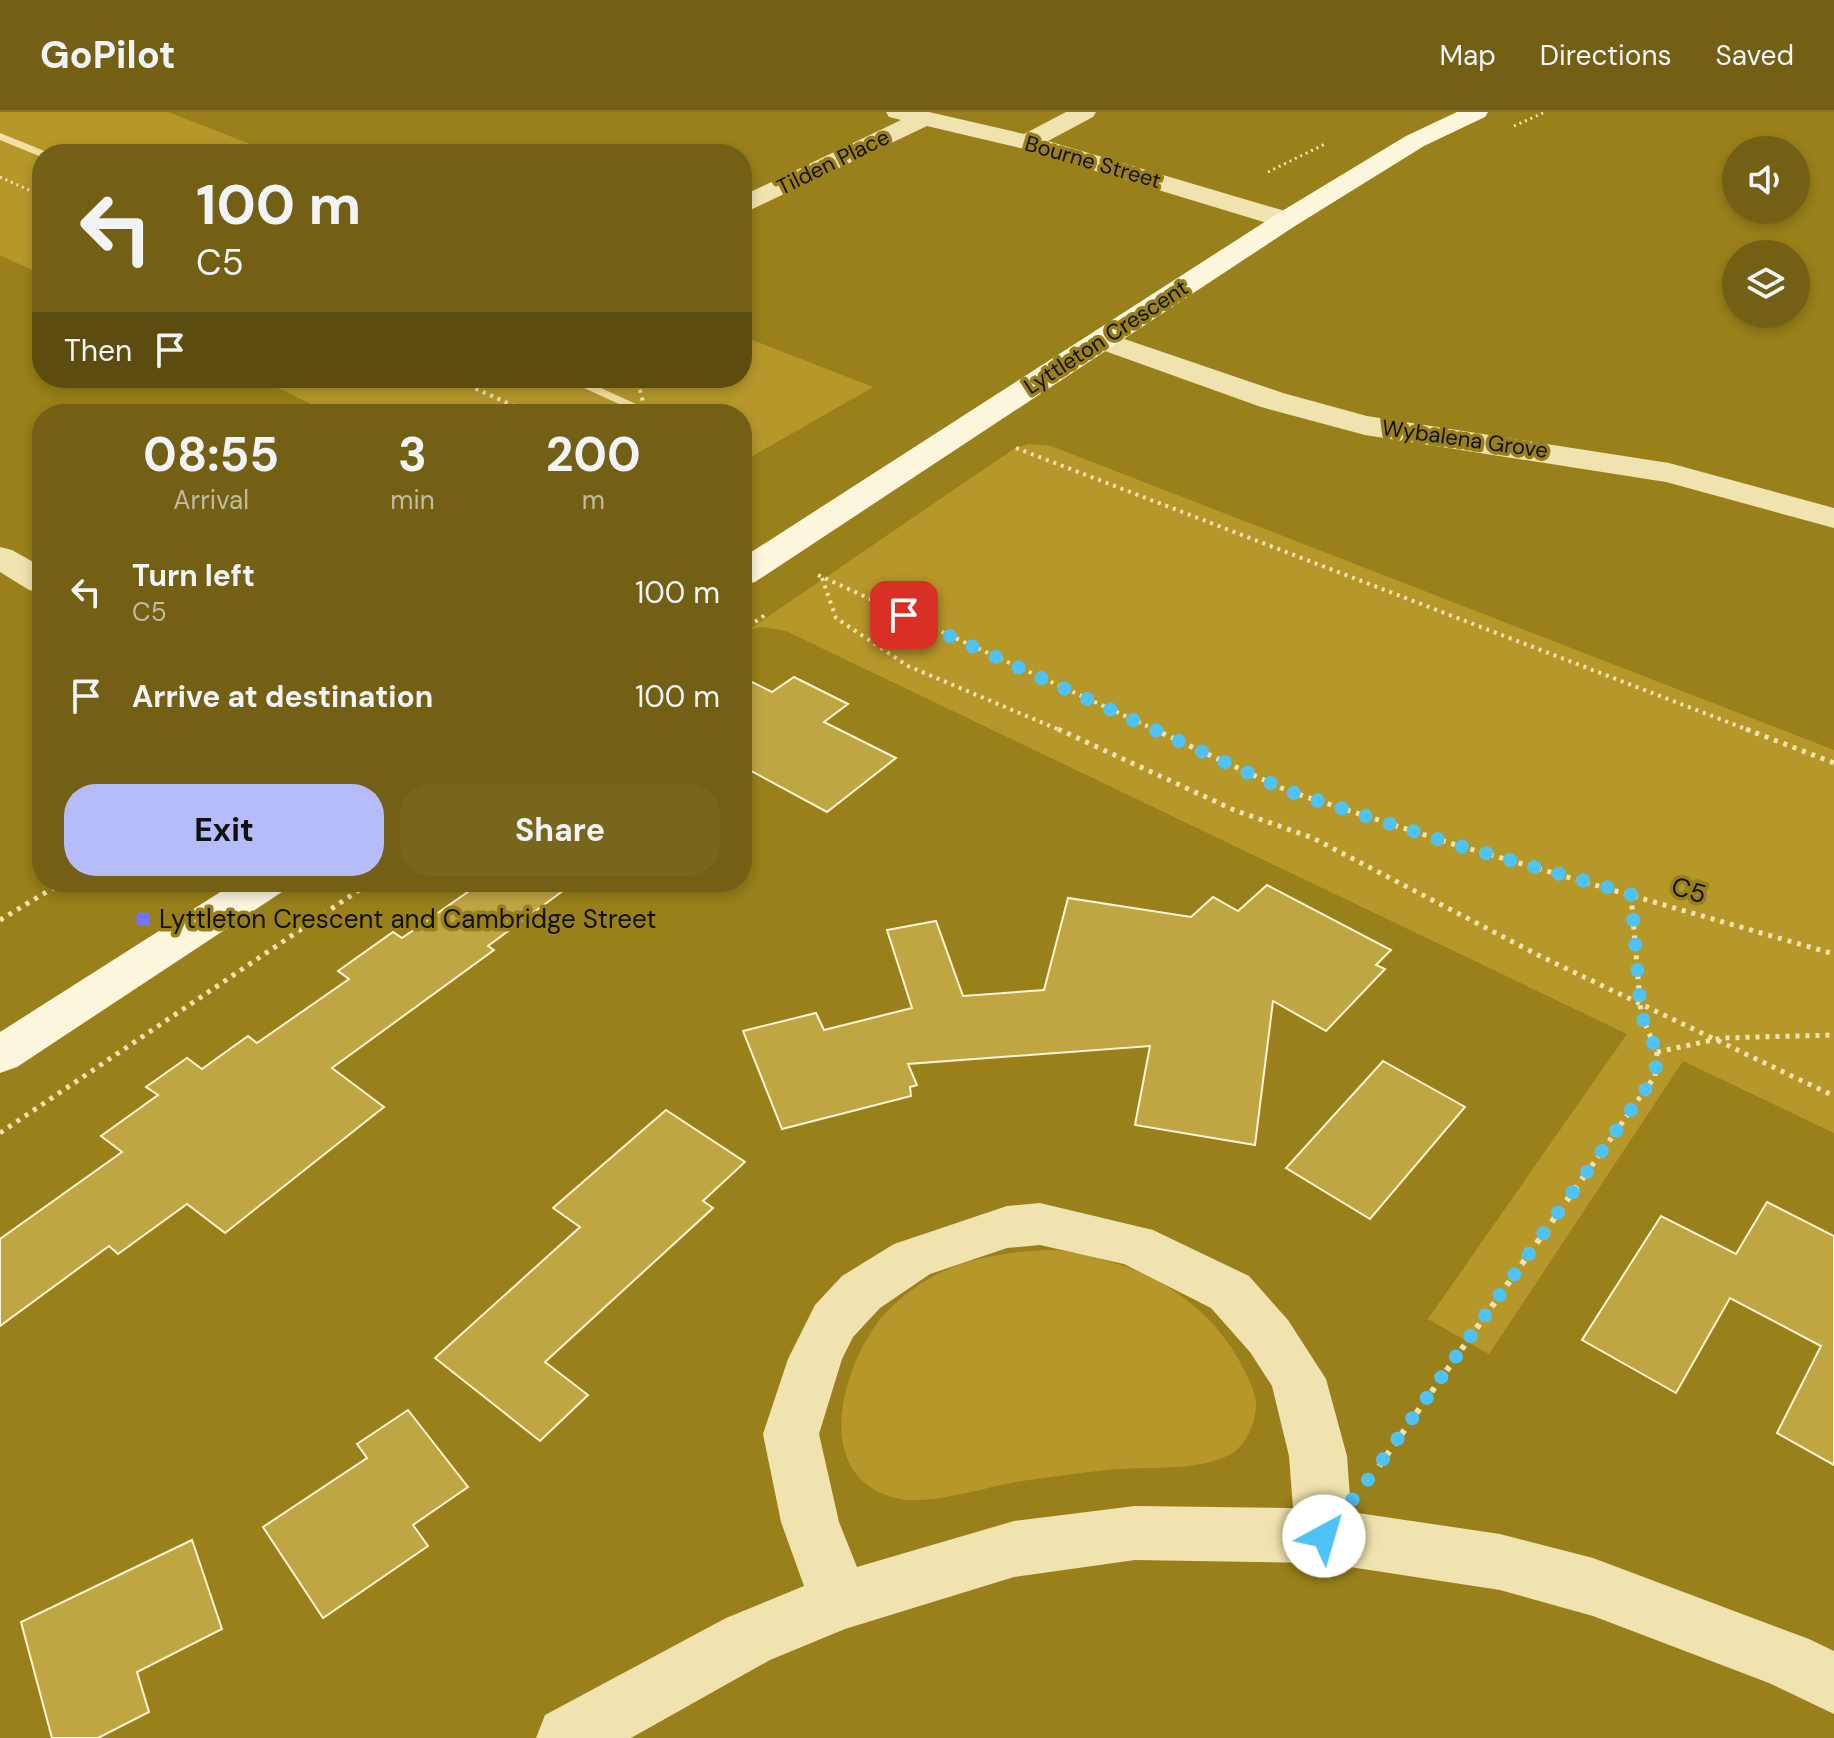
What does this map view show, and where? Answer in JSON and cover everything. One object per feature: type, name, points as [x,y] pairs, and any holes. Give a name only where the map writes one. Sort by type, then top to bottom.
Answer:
[{"type":"street","name":"Bourne Street","points":[[898,112],[1027,142],[1286,220]]},
{"type":"street","points":[[1027,142],[1084,112]]},
{"type":"street","name":"Lyttleton Crescent","points":[[752,567],[1286,220],[1415,141],[1476,112]]},
{"type":"street","name":"Tilden Place","points":[[752,201],[924,118]]},
{"type":"street","name":"Wybalena Grove","points":[[1101,340],[1272,400],[1365,425],[1669,473],[1834,518]]},
{"type":"street","points":[[0,557],[32,576]]},
{"type":"street","points":[[0,1055],[252,892]]},
{"type":"street","points":[[840,1601],[810,1522],[791,1434],[815,1359],[834,1321],[861,1292],[912,1259],[1007,1227],[1040,1224],[1085,1231],[1135,1245],[1230,1292],[1269,1336],[1298,1379],[1318,1456],[1324,1536]]},
{"type":"street","points":[[568,1738],[748,1639],[840,1601],[1014,1549],[1135,1533],[1324,1536],[1500,1562],[1593,1587],[1787,1660],[1834,1683]]},
{"type":"path","points":[[0,177],[32,191]]},
{"type":"path","points":[[474,388],[510,404]]},
{"type":"path","points":[[1016,448],[1834,763]]},
{"type":"path","name":"C5","points":[[1640,1003],[1392,881],[1313,838],[1234,810],[1107,750],[908,666],[836,618],[821,577],[1288,791],[1453,844],[1834,954]]},
{"type":"path","points":[[0,920],[46,892]]},
{"type":"path","points":[[0,1133],[356,892]]},
{"type":"path","points":[[1324,1536],[1374,1472],[1655,1076],[1657,1052],[1641,1014],[1631,894]]},
{"type":"path","points":[[1640,1003],[1834,1096]]},
{"type":"path","points":[[1657,1052],[1683,1042],[1710,1037],[1740,1039],[1834,1035]]},
{"type":"shaded area","points":[[0,112],[168,112],[250,144],[32,144],[32,270],[0,255]]},
{"type":"shaded area","points":[[752,340],[873,387],[752,456],[752,404],[311,404],[278,388],[752,388]]},
{"type":"shaded area","points":[[1028,444],[1051,446],[1834,750],[1834,1133],[1683,1061],[1489,1354],[1428,1319],[1627,1034],[786,631],[764,627],[752,629],[1015,448]]},
{"type":"shaded area","points":[[1057,1250],[1112,1262],[1138,1272],[1185,1299],[1206,1317],[1240,1362],[1255,1396],[1254,1420],[1241,1445],[1231,1454],[1204,1464],[1074,1474],[934,1499],[903,1499],[875,1490],[857,1475],[846,1455],[842,1409],[856,1362],[878,1322],[909,1292],[946,1270],[982,1258]]},
{"type":"building","points":[[794,677],[848,704],[824,722],[896,758],[827,812],[752,771],[752,682],[772,692]]},
{"type":"building","points":[[1267,885],[1391,950],[1376,965],[1385,969],[1326,1031],[1273,1001],[1255,1145],[1135,1125],[1150,1046],[908,1064],[917,1085],[910,1087],[911,1096],[782,1129],[743,1031],[816,1013],[824,1030],[912,1008],[887,930],[936,921],[963,996],[1044,990],[1068,898],[1191,917],[1213,897],[1238,911]]},
{"type":"building","points":[[468,892],[561,892],[488,946],[494,950],[332,1068],[384,1107],[225,1233],[187,1204],[118,1254],[109,1246],[0,1326],[0,1239],[122,1152],[101,1136],[158,1095],[146,1087],[187,1058],[202,1069],[248,1036],[257,1043],[349,979],[338,971],[393,932],[402,938]]},
{"type":"building","points":[[1383,1061],[1465,1107],[1370,1219],[1286,1168]]},
{"type":"building","points":[[666,1110],[745,1162],[703,1201],[713,1208],[545,1362],[588,1395],[540,1441],[435,1358],[580,1227],[553,1208]]},
{"type":"building","points":[[1767,1202],[1834,1236],[1834,1465],[1777,1433],[1821,1346],[1730,1298],[1676,1393],[1582,1340],[1661,1216],[1736,1254]]},
{"type":"building","points":[[408,1410],[468,1487],[413,1525],[428,1546],[323,1618],[263,1527],[367,1458],[357,1444]]},
{"type":"building","points":[[192,1540],[222,1629],[137,1672],[149,1712],[98,1738],[52,1738],[21,1622]]},
{"type":"waterway","points":[[0,136],[32,149]]},
{"type":"waterway","points":[[591,388],[629,404]]},
{"type":"place","name":"Lyttleton Crescent and Cambridge Street","points":[[143,919]]},
{"type":"route","points":[[904,615],[1288,791],[1453,844],[1631,894],[1641,1014],[1657,1052],[1655,1076],[1374,1472],[1324,1536]]}]
